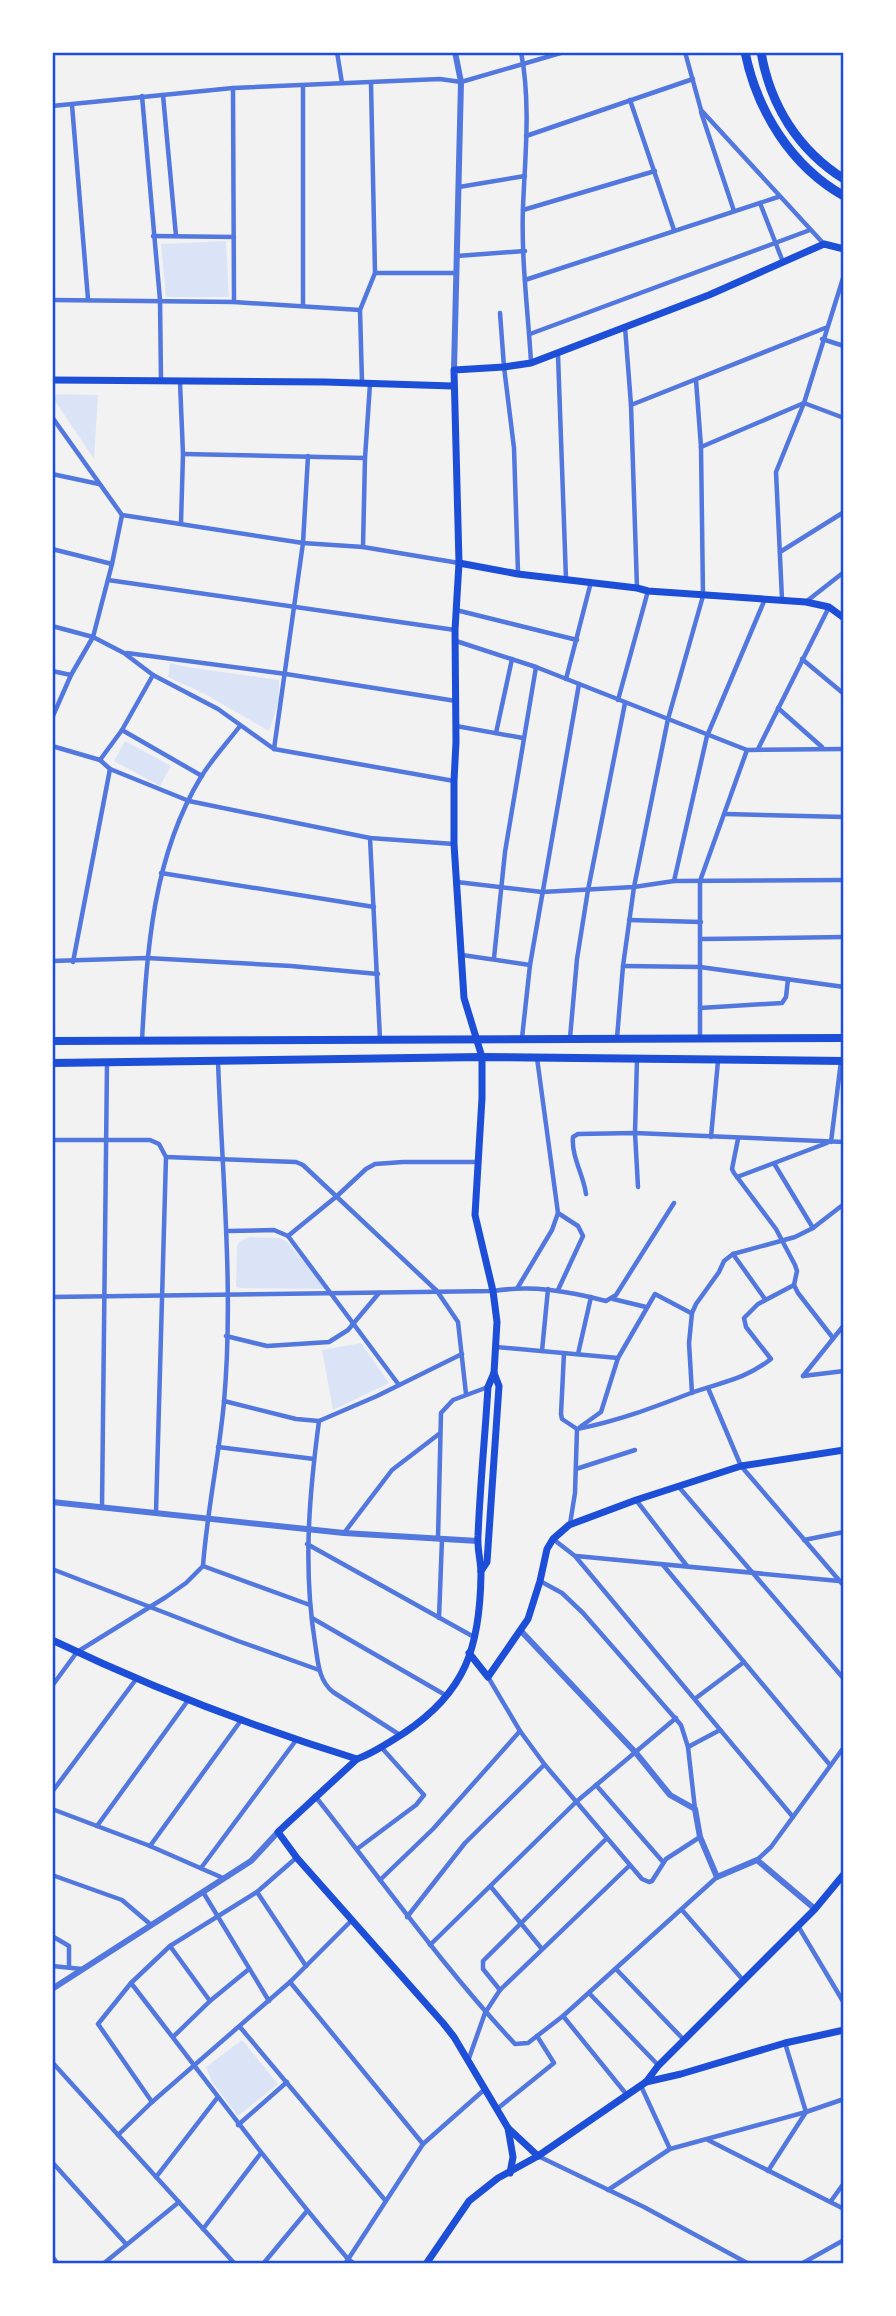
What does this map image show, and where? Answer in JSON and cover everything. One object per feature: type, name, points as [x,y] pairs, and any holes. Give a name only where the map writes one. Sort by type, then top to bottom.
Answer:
[{"type":"highway","points":[[745,52],[758,94],[785,144],[810,172],[844,196]]},
{"type":"highway","points":[[761,52],[775,101],[787,123],[807,150],[844,179]]},
{"type":"highway","points":[[52,1041],[844,1038]]},
{"type":"highway","points":[[52,1063],[482,1057],[842,1060]]},
{"type":"main road","points":[[538,2156],[508,2127],[443,2024],[351,1921],[278,1832],[357,1759],[401,1735],[432,1713],[462,1675],[474,1637],[481,1571],[478,1541],[488,1387],[494,1373],[497,1322],[493,1291],[475,1214],[482,1057],[464,998],[454,844],[455,630],[459,564],[454,370],[504,367],[558,355],[709,295],[824,244],[844,249]]},
{"type":"main road","points":[[52,380],[453,386]]},
{"type":"main road","points":[[459,564],[648,591],[806,602],[829,607],[844,618]]},
{"type":"main road","points":[[481,1571],[487,1562],[499,1386],[494,1373]]},
{"type":"main road","points":[[469,1653],[488,1677],[528,1619],[547,1549],[553,1539],[569,1525],[677,1485],[741,1466],[844,1450]]},
{"type":"main road","points":[[52,1640],[137,1678],[242,1719],[357,1759]]},
{"type":"main road","points":[[426,2263],[469,2201],[498,2178],[538,2156],[643,2084],[815,1909],[844,1874]]},
{"type":"main road","points":[[643,2084],[785,2043],[844,2031]]},
{"type":"main road","points":[[508,2127],[513,2157],[510,2173]]},
{"type":"street","points":[[337,52],[342,83]]},
{"type":"street","points":[[454,370],[461,82],[455,52]]},
{"type":"street","points":[[521,52],[526,136],[523,210],[525,280],[531,363]]},
{"type":"street","points":[[52,106],[233,88],[440,79],[461,82],[564,52]]},
{"type":"street","points":[[685,52],[734,211]]},
{"type":"street","points":[[526,136],[693,79]]},
{"type":"street","points":[[363,547],[366,383],[360,310],[375,272],[371,83]]},
{"type":"street","points":[[303,86],[303,306]]},
{"type":"street","points":[[233,88],[234,302]]},
{"type":"street","points":[[163,95],[176,236]]},
{"type":"street","points":[[142,96],[160,300],[161,382]]},
{"type":"street","points":[[629,100],[674,230]]},
{"type":"street","points":[[72,105],[88,299]]},
{"type":"street","points":[[701,110],[778,197],[824,244]]},
{"type":"street","points":[[523,210],[655,171]]},
{"type":"street","points":[[459,187],[525,176]]},
{"type":"street","points":[[525,280],[778,197]]},
{"type":"street","points":[[760,203],[783,262]]},
{"type":"street","points":[[530,334],[810,230]]},
{"type":"street","points":[[153,236],[234,237]]},
{"type":"street","points":[[457,256],[525,251]]},
{"type":"street","points":[[375,272],[457,272]]},
{"type":"street","points":[[782,599],[776,472],[804,403],[844,275]]},
{"type":"street","points":[[52,300],[234,302],[360,310]]},
{"type":"street","points":[[500,313],[514,448],[518,574]]},
{"type":"street","points":[[625,327],[631,405],[637,588]]},
{"type":"street","points":[[631,405],[826,327]]},
{"type":"street","points":[[822,339],[844,346]]},
{"type":"street","points":[[558,355],[566,579]]},
{"type":"street","points":[[617,1039],[623,966],[634,887],[668,719],[703,596],[701,447],[696,380]]},
{"type":"street","points":[[180,382],[183,454],[181,523]]},
{"type":"street","points":[[701,447],[804,403],[844,418]]},
{"type":"street","points":[[52,417],[122,515],[93,637],[71,675],[52,718]]},
{"type":"street","points":[[183,454],[365,458]]},
{"type":"street","points":[[274,749],[296,608],[308,456]]},
{"type":"street","points":[[52,474],[100,484]]},
{"type":"street","points":[[780,552],[844,512]]},
{"type":"street","points":[[122,515],[303,542],[363,547],[459,564]]},
{"type":"street","points":[[52,549],[112,564]]},
{"type":"street","points":[[806,602],[844,572]]},
{"type":"street","points":[[108,580],[455,630]]},
{"type":"street","points":[[566,679],[591,582]]},
{"type":"street","points":[[618,700],[648,591]]},
{"type":"street","points":[[674,881],[707,736],[765,598]]},
{"type":"street","points":[[758,749],[829,607]]},
{"type":"street","points":[[456,610],[577,640]]},
{"type":"street","points":[[52,626],[93,637],[124,653],[153,675],[218,709],[274,749],[454,781]]},
{"type":"street","points":[[455,641],[536,667],[747,750],[844,749]]},
{"type":"street","points":[[124,653],[286,674],[456,701]]},
{"type":"street","points":[[496,733],[512,659]]},
{"type":"street","points":[[802,659],[844,694]]},
{"type":"street","points":[[494,958],[501,888],[536,667]]},
{"type":"street","points":[[52,671],[71,675]]},
{"type":"street","points":[[100,760],[122,730],[153,675]]},
{"type":"street","points":[[522,1038],[530,965],[579,684]]},
{"type":"street","points":[[570,1038],[577,959],[588,890],[625,703]]},
{"type":"street","points":[[778,708],[823,749]]},
{"type":"street","points":[[142,1040],[147,958],[160,873],[188,801],[202,776],[240,726]]},
{"type":"street","points":[[456,726],[523,738]]},
{"type":"street","points":[[122,730],[202,776]]},
{"type":"street","points":[[52,746],[100,760],[110,769],[188,801],[370,838],[454,844]]},
{"type":"street","points":[[700,1038],[700,881],[747,750]]},
{"type":"street","points":[[73,962],[83,923],[110,769]]},
{"type":"street","points":[[725,814],[844,817]]},
{"type":"street","points":[[370,838],[380,1040]]},
{"type":"street","points":[[160,873],[374,907]]},
{"type":"street","points":[[456,882],[542,892],[634,887],[674,881],[844,880]]},
{"type":"street","points":[[629,920],[701,922]]},
{"type":"street","points":[[702,939],[844,937]]},
{"type":"street","points":[[462,955],[530,965]]},
{"type":"street","points":[[52,961],[147,958],[378,974]]},
{"type":"street","points":[[623,966],[700,967],[844,987]]},
{"type":"street","points":[[700,1008],[782,1003],[786,997],[788,979]]},
{"type":"street","points":[[518,1287],[552,1230],[558,1213],[537,1058]]},
{"type":"street","points":[[637,1059],[635,1133],[638,1187]]},
{"type":"street","points":[[711,1137],[718,1060]]},
{"type":"street","points":[[831,1142],[842,1060]]},
{"type":"street","points":[[52,1686],[77,1652],[150,1608],[186,1583],[203,1566],[206,1518],[224,1401],[226,1336],[228,1231],[221,1159],[218,1061]]},
{"type":"street","points":[[102,1507],[107,1063]]},
{"type":"street","points":[[586,1194],[583,1175],[572,1145],[573,1138],[583,1133],[844,1142]]},
{"type":"street","points":[[738,1139],[732,1169],[771,1220],[795,1265],[797,1271],[794,1285],[801,1299],[833,1338]]},
{"type":"street","points":[[52,1140],[150,1140],[159,1144],[166,1157],[156,1513]]},
{"type":"street","points":[[737,1177],[831,1142]]},
{"type":"street","points":[[166,1157],[296,1162],[337,1196],[437,1292],[458,1322],[466,1394]]},
{"type":"street","points":[[288,1236],[375,1164],[403,1161],[478,1162]]},
{"type":"street","points":[[775,1165],[813,1228]]},
{"type":"street","points":[[612,1298],[674,1203]]},
{"type":"street","points":[[692,1393],[689,1343],[692,1313],[724,1261],[733,1254],[782,1242],[813,1228],[844,1205]]},
{"type":"street","points":[[558,1213],[578,1226],[583,1236],[558,1290]]},
{"type":"street","points":[[228,1231],[274,1230],[288,1236],[399,1385]]},
{"type":"street","points":[[733,1254],[766,1299]]},
{"type":"street","points":[[564,1353],[562,1419],[577,1429],[635,1415],[745,1376],[771,1359],[743,1322],[746,1314],[766,1299],[794,1285]]},
{"type":"street","points":[[52,1297],[493,1291],[518,1287],[558,1290],[606,1300],[612,1298],[646,1307]]},
{"type":"street","points":[[542,1351],[548,1289]]},
{"type":"street","points":[[226,1336],[257,1346],[319,1344],[335,1340],[379,1292]]},
{"type":"street","points":[[577,1429],[601,1412],[618,1358],[655,1294],[692,1313]]},
{"type":"street","points":[[579,1354],[591,1297]]},
{"type":"street","points":[[844,1325],[803,1376],[844,1371]]},
{"type":"street","points":[[496,1347],[618,1358]]},
{"type":"street","points":[[224,1401],[296,1419],[319,1421],[462,1354]]},
{"type":"street","points":[[439,1618],[441,1413],[444,1408],[466,1394],[488,1387]]},
{"type":"street","points":[[708,1388],[741,1466],[844,1586]]},
{"type":"street","points":[[319,1421],[307,1530],[311,1618],[319,1670],[327,1687],[333,1692],[401,1735]]},
{"type":"street","points":[[569,1525],[575,1493],[577,1429]]},
{"type":"street","points":[[344,1533],[392,1471],[439,1434]]},
{"type":"street","points":[[218,1447],[314,1459]]},
{"type":"street","points":[[576,1469],[635,1450]]},
{"type":"street","points":[[677,1485],[844,1679]]},
{"type":"street","points":[[636,1500],[688,1566]]},
{"type":"street","points":[[52,1503],[307,1530],[478,1541]]},
{"type":"street","points":[[804,1540],[844,1532]]},
{"type":"street","points":[[553,1539],[575,1556],[793,1817]]},
{"type":"street","points":[[307,1544],[474,1637]]},
{"type":"street","points":[[575,1556],[839,1581]]},
{"type":"street","points":[[663,1564],[830,1765]]},
{"type":"street","points":[[203,1566],[310,1605]]},
{"type":"street","points":[[52,1569],[319,1670]]},
{"type":"street","points":[[540,1581],[562,1593],[583,1613],[676,1718],[688,1746],[700,1837],[717,1877]]},
{"type":"street","points":[[311,1618],[448,1696]]},
{"type":"street","points":[[521,1631],[636,1753],[670,1796],[695,1809]]},
{"type":"street","points":[[696,1698],[744,1662]]},
{"type":"street","points":[[488,1677],[520,1731],[545,1765],[642,1879],[649,1882],[658,1873],[663,1862],[700,1837]]},
{"type":"street","points":[[52,1792],[137,1678]]},
{"type":"street","points":[[97,1826],[189,1698]]},
{"type":"street","points":[[430,1945],[576,1802],[676,1718]]},
{"type":"street","points":[[150,1846],[242,1719]]},
{"type":"street","points":[[688,1746],[720,1730]]},
{"type":"street","points":[[380,1880],[433,1829],[520,1731]]},
{"type":"street","points":[[201,1868],[297,1739]]},
{"type":"street","points":[[357,1849],[416,1805],[424,1795],[381,1747]]},
{"type":"street","points":[[315,1795],[407,1917],[485,2013],[515,2044],[528,2043],[563,2016],[717,1877],[757,1860],[771,1847],[844,1747]]},
{"type":"street","points":[[407,1917],[465,1843],[545,1765]]},
{"type":"street","points":[[596,1785],[663,1862]]},
{"type":"street","points":[[52,1809],[150,1846],[223,1878]]},
{"type":"street","points":[[52,1989],[256,1856],[278,1832]]},
{"type":"street","points":[[500,1990],[483,1969],[483,1961],[606,1839]]},
{"type":"street","points":[[152,2102],[98,2024],[131,1983],[170,1946],[257,1892],[297,1858]]},
{"type":"street","points":[[757,1860],[815,1909]]},
{"type":"street","points":[[468,2062],[485,2013],[500,1990],[629,1866]]},
{"type":"street","points":[[52,1875],[122,1900],[150,1924]]},
{"type":"street","points":[[491,1887],[542,1949]]},
{"type":"street","points":[[203,1891],[268,2001]]},
{"type":"street","points":[[257,1892],[306,1966]]},
{"type":"street","points":[[682,1910],[744,1981]]},
{"type":"street","points":[[118,2136],[152,2102],[290,1982],[351,1921]]},
{"type":"street","points":[[798,1926],[844,2003]]},
{"type":"street","points":[[52,1936],[69,1946],[69,1966]]},
{"type":"street","points":[[170,1946],[209,2001]]},
{"type":"street","points":[[52,1966],[83,1969]]},
{"type":"street","points":[[173,2037],[209,2001],[249,1969]]},
{"type":"street","points":[[616,1969],[684,2040]]},
{"type":"street","points":[[290,1982],[423,2144]]},
{"type":"street","points":[[131,1983],[217,2098],[346,2261],[355,2263]]},
{"type":"street","points":[[589,1993],[658,2066]]},
{"type":"street","points":[[563,2016],[627,2095]]},
{"type":"street","points":[[240,2028],[385,2200]]},
{"type":"street","points":[[497,2109],[554,2063],[537,2036]]},
{"type":"street","points":[[768,2171],[806,2112],[785,2043]]},
{"type":"street","points":[[52,2062],[235,2263]]},
{"type":"street","points":[[238,2125],[287,2082]]},
{"type":"street","points":[[643,2084],[670,2149]]},
{"type":"street","points":[[346,2261],[423,2144],[485,2089]]},
{"type":"street","points":[[156,2177],[217,2098]]},
{"type":"street","points":[[608,2190],[670,2149],[844,2099]]},
{"type":"street","points":[[707,2139],[844,2209]]},
{"type":"street","points":[[203,2229],[261,2153]]},
{"type":"street","points":[[538,2156],[645,2207],[749,2263]]},
{"type":"street","points":[[52,2162],[126,2245]]},
{"type":"street","points":[[831,2200],[844,2183]]},
{"type":"street","points":[[103,2263],[179,2202]]},
{"type":"street","points":[[263,2263],[307,2211]]},
{"type":"street","points":[[801,2263],[844,2240]]},
{"type":"street","points":[[52,2256],[58,2263]]},
{"type":"shaded area","points":[[226,241],[229,297],[166,297],[161,244]]},
{"type":"shaded area","points":[[52,394],[98,395],[94,459],[53,398]]},
{"type":"shaded area","points":[[170,663],[279,680],[279,701],[269,731],[205,694],[168,677]]},
{"type":"shaded area","points":[[125,741],[171,766],[160,786],[114,761]]},
{"type":"shaded area","points":[[249,1237],[280,1238],[286,1241],[328,1289],[239,1288],[236,1286],[237,1246],[240,1241]]},
{"type":"shaded area","points":[[361,1343],[389,1383],[333,1410],[322,1350]]},
{"type":"shaded area","points":[[242,2040],[278,2084],[238,2116],[212,2082],[206,2067]]}]
